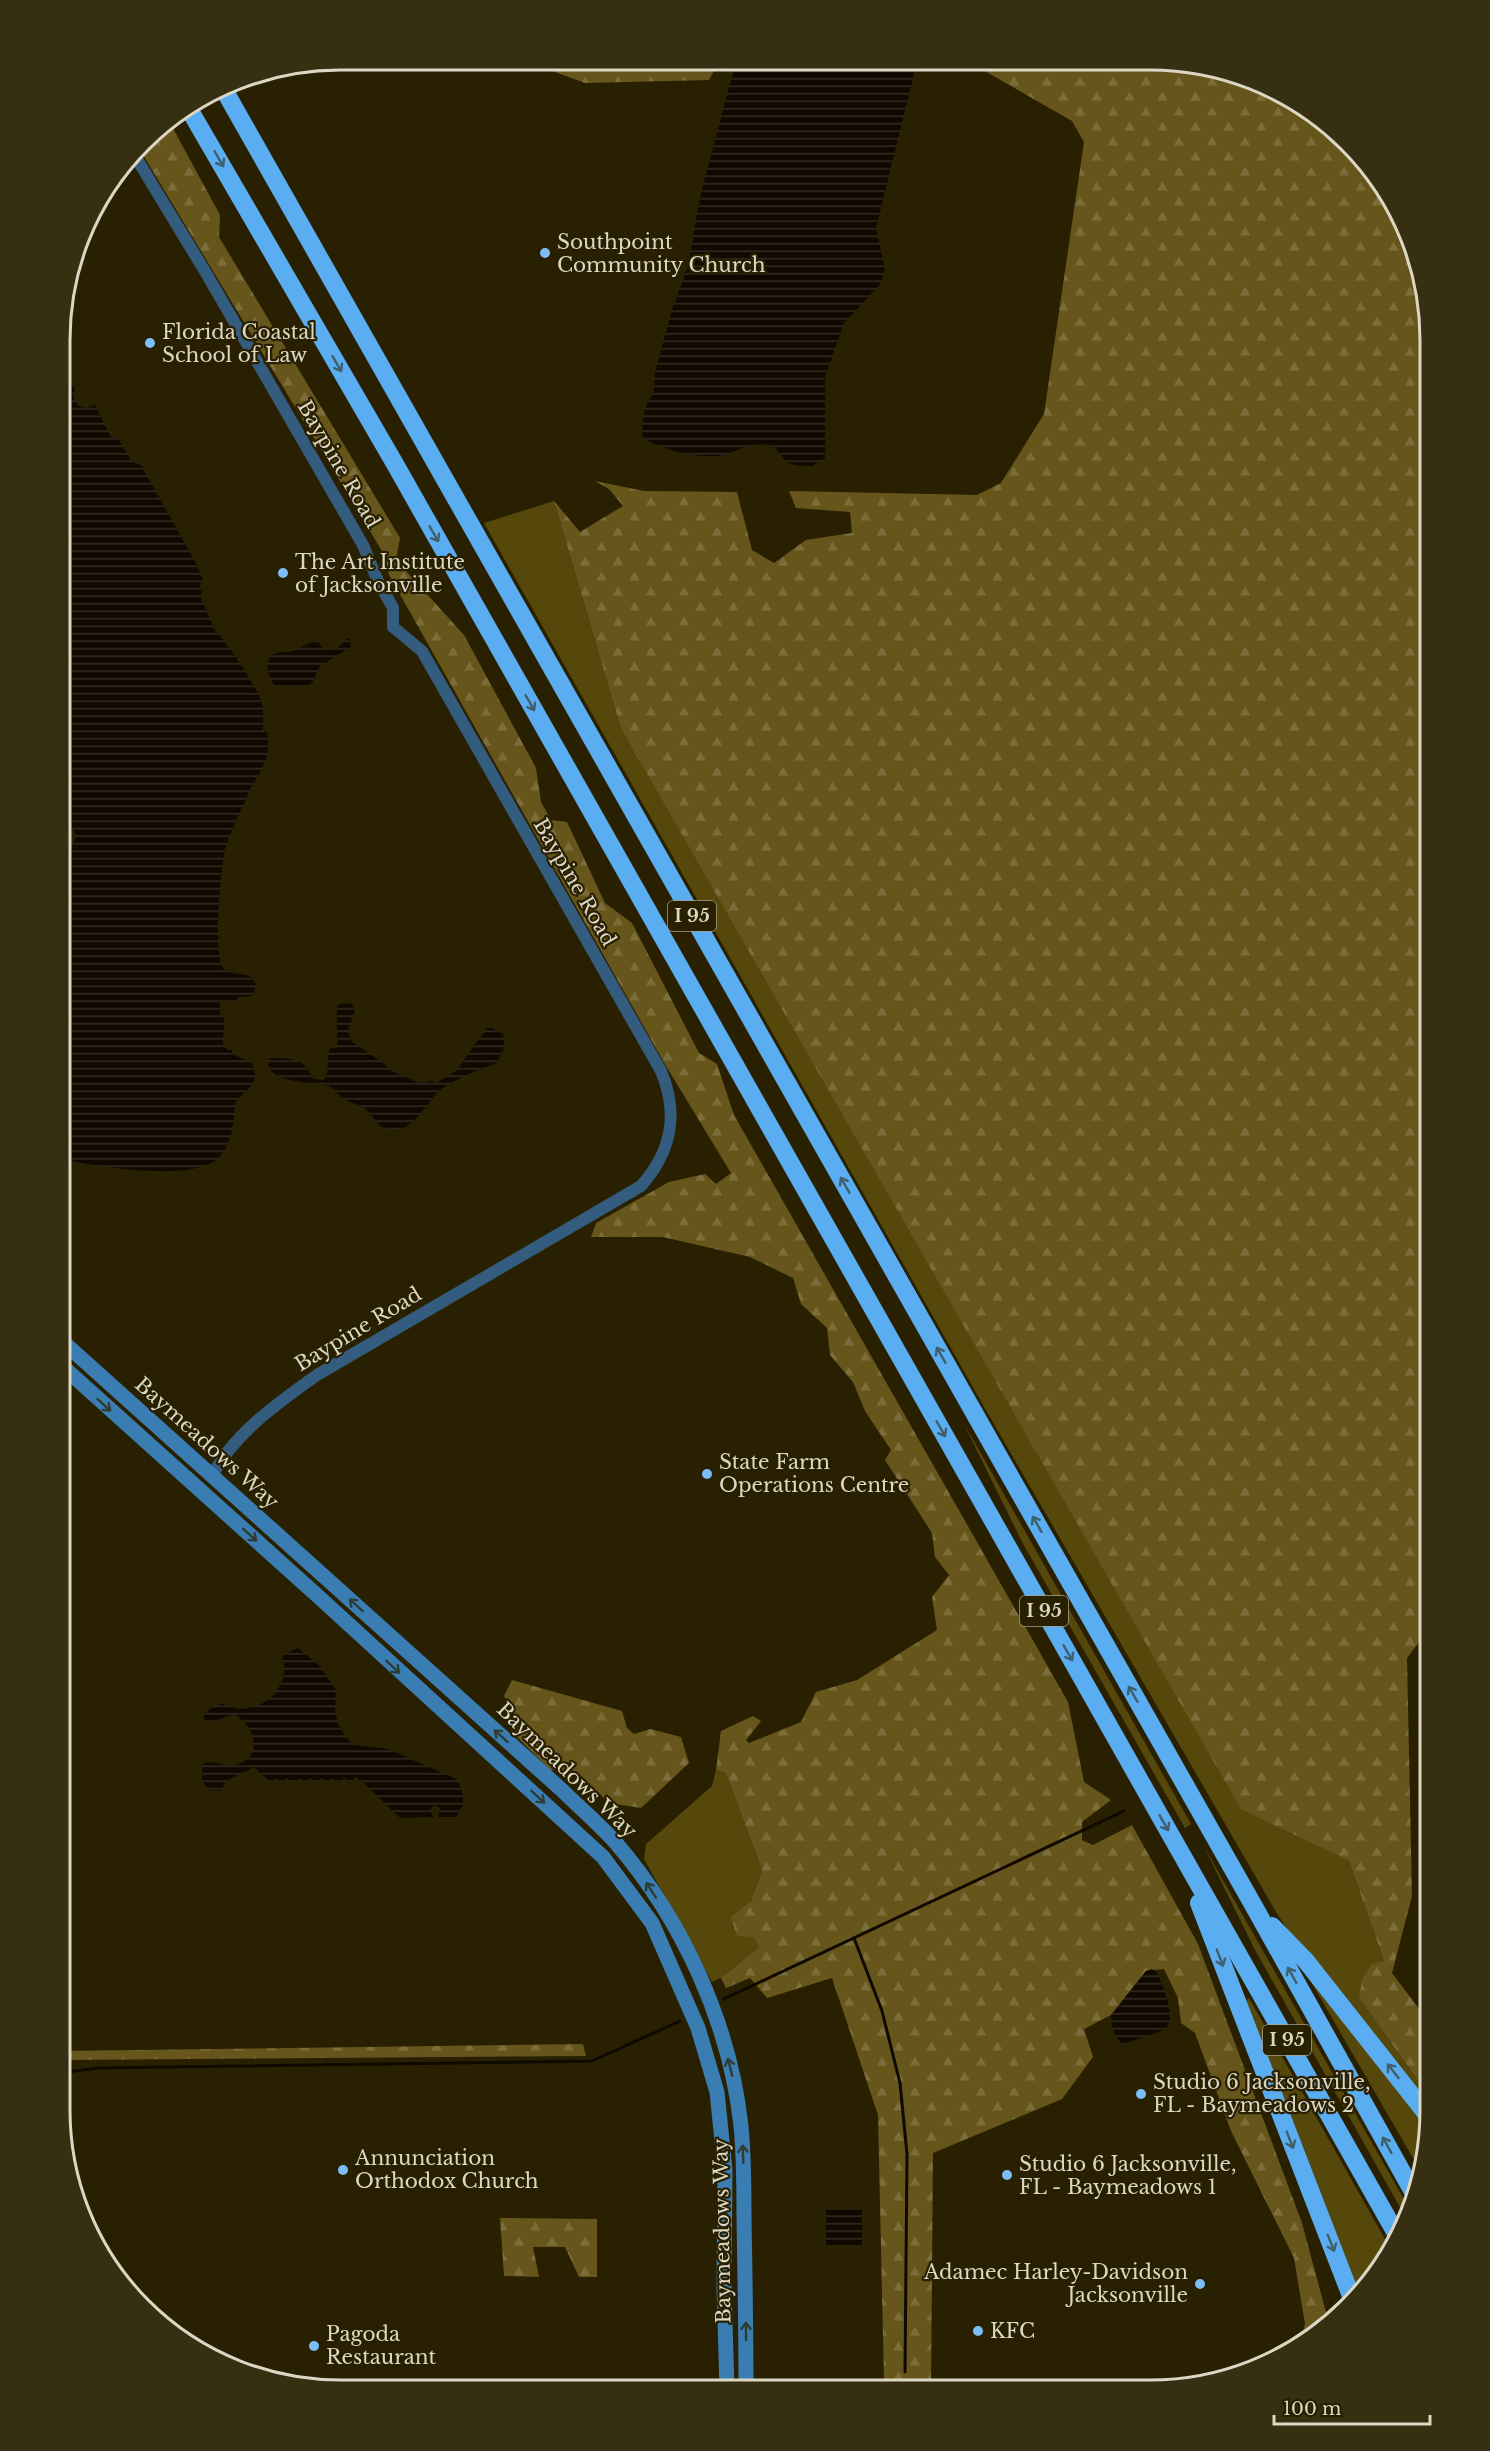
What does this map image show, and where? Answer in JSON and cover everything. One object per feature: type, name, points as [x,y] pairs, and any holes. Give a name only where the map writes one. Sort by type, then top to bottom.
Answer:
[{"type":"highway","name":"I 95","points":[[227,95],[1256,1910],[1409,2184]]},
{"type":"highway","name":"I 95","points":[[192,115],[395,464],[1393,2228]]},
{"type":"highway","points":[[1176,1845],[1350,2292]]},
{"type":"highway","points":[[1256,1910],[1306,1962],[1420,2106]]},
{"type":"highway","points":[[1345,2296],[1346,2281]]},
{"type":"street","name":"Baypine Road","points":[[138,161],[217,292],[363,545],[377,579],[393,608],[393,627],[422,651],[661,1071],[671,1106],[670,1129],[665,1149],[658,1165],[641,1186],[317,1375],[287,1396],[243,1434],[221,1458],[212,1476]]},
{"type":"street","name":"Baymeadows Way","points":[[70,1348],[564,1792],[615,1842],[666,1913],[695,1964],[711,2005],[731,2068],[741,2125],[746,2380]]},
{"type":"street","name":"Baymeadows Way","points":[[70,1373],[603,1857],[652,1923],[698,2028],[717,2092],[725,2170],[724,2288],[727,2380]]},
{"type":"street","points":[[722,2125],[741,2125]]},
{"type":"shaded area","points":[[734,70],[915,70],[876,228],[885,269],[881,283],[844,323],[825,377],[825,458],[812,466],[791,464],[776,449],[768,445],[752,445],[728,454],[708,456],[660,447],[643,437],[645,408],[654,390],[655,372],[672,310],[688,267],[700,197]]},
{"type":"shaded area","points":[[70,385],[75,388],[73,396],[78,406],[86,408],[95,405],[111,437],[118,438],[132,462],[141,465],[197,565],[203,580],[200,585],[202,591],[200,596],[215,631],[233,653],[262,703],[263,731],[267,732],[268,740],[266,760],[249,791],[225,850],[218,912],[220,961],[224,969],[250,976],[256,984],[251,996],[239,997],[236,1001],[220,1001],[220,1016],[224,1017],[223,1045],[227,1045],[227,1050],[232,1050],[232,1054],[252,1063],[255,1076],[251,1086],[235,1103],[228,1144],[220,1156],[208,1164],[190,1169],[145,1171],[70,1160],[70,855],[76,834],[70,824]]},
{"type":"shaded area","points":[[554,501],[621,729],[1241,1808],[1349,1861],[1384,1961],[1359,1998],[1420,2083],[1420,2094],[1304,1954],[1276,1912],[987,1412],[484,523]]},
{"type":"shaded area","points":[[347,638],[350,640],[351,647],[320,666],[312,683],[308,686],[275,686],[272,682],[268,664],[269,659],[276,653],[293,651],[317,641],[324,649],[337,649]]},
{"type":"shaded area","points":[[342,1003],[352,1004],[355,1010],[348,1031],[351,1041],[391,1071],[420,1083],[432,1081],[436,1083],[456,1071],[487,1028],[503,1034],[503,1051],[493,1065],[472,1072],[441,1089],[414,1121],[401,1129],[388,1130],[380,1126],[364,1107],[345,1100],[331,1087],[291,1080],[274,1073],[269,1068],[268,1060],[271,1058],[292,1059],[302,1063],[313,1079],[324,1080],[330,1048],[337,1048],[337,1006]]},
{"type":"shaded area","points":[[963,1422],[1191,1824],[1185,1828],[1022,1542]]},
{"type":"shaded area","points":[[298,1648],[319,1665],[336,1690],[335,1713],[339,1726],[354,1745],[388,1749],[456,1779],[461,1789],[463,1803],[456,1817],[438,1817],[440,1808],[434,1805],[430,1810],[433,1817],[400,1818],[356,1777],[350,1783],[344,1778],[339,1783],[333,1778],[327,1783],[322,1778],[316,1783],[310,1778],[305,1783],[299,1778],[293,1783],[287,1778],[282,1783],[276,1778],[271,1783],[254,1767],[226,1781],[221,1790],[211,1791],[202,1782],[202,1765],[206,1762],[235,1765],[245,1761],[254,1749],[254,1741],[247,1726],[234,1714],[205,1722],[203,1717],[211,1708],[219,1705],[224,1704],[240,1709],[250,1708],[274,1695],[282,1680],[284,1654]]},
{"type":"shaded area","points":[[716,1770],[726,1773],[762,1870],[751,1901],[754,1937],[759,1947],[721,1978],[712,1982],[644,1859],[646,1844],[712,1786]]},
{"type":"shaded area","points":[[1203,1845],[1404,2200],[1401,2209],[1255,1950]]},
{"type":"shaded area","points":[[1295,1954],[1420,2115],[1414,2161]]},
{"type":"shaded area","points":[[1152,1969],[1156,1971],[1168,2002],[1170,2018],[1168,2025],[1155,2034],[1123,2044],[1115,2035],[1111,2015],[1146,1971]]},
{"type":"shaded area","points":[[1249,1998],[1386,2241],[1356,2285],[1303,2147],[1280,2100],[1246,2001]]},
{"type":"shaded area","points":[[862,2209],[862,2245],[826,2245],[826,2210]]},
{"type":"green space","points":[[550,70],[714,70],[709,80],[585,83]]},
{"type":"green space","points":[[983,70],[1167,71],[1220,80],[1269,98],[1300,116],[1328,137],[1364,176],[1392,221],[1405,254],[1414,288],[1420,340],[1420,1641],[1407,1658],[1412,1896],[1392,1973],[1420,2010],[1420,2083],[1359,1998],[1362,1980],[1371,1965],[1384,1961],[1349,1861],[1241,1809],[621,729],[554,501],[580,532],[623,506],[609,489],[595,481],[644,491],[737,492],[752,550],[774,563],[806,540],[852,533],[850,512],[796,508],[789,491],[977,495],[1001,483],[1044,414],[1084,142],[1072,121]]},
{"type":"green space","points":[[173,128],[220,215],[219,237],[400,538],[396,560],[464,635],[536,768],[541,802],[551,820],[567,822],[605,903],[632,923],[699,1053],[717,1064],[734,1115],[1068,1702],[1084,1782],[1111,1800],[1082,1822],[1082,1840],[1093,1845],[1132,1825],[1198,1944],[1302,2223],[1327,2315],[1302,2333],[1305,2324],[1294,2258],[1231,2131],[1195,2033],[1181,2023],[1178,1998],[1164,1969],[1146,1971],[1111,2015],[1084,2029],[1093,2057],[1062,2099],[933,2153],[931,2380],[884,2380],[878,2115],[832,1978],[767,1998],[750,1978],[726,1988],[721,1978],[759,1947],[754,1937],[737,1936],[731,1917],[751,1901],[762,1870],[726,1773],[716,1770],[721,1731],[753,1716],[761,1721],[746,1740],[749,1743],[801,1722],[816,1692],[857,1680],[937,1630],[932,1597],[949,1575],[935,1557],[932,1533],[885,1460],[891,1450],[865,1411],[853,1382],[830,1355],[827,1328],[801,1304],[793,1278],[750,1257],[663,1237],[591,1237],[596,1223],[669,1182],[705,1174],[716,1184],[731,1173],[666,1066],[389,575],[385,556],[144,156]]},
{"type":"green space","points":[[512,1680],[622,1711],[627,1728],[634,1734],[650,1729],[681,1737],[689,1763],[641,1808],[609,1803],[576,1771],[550,1770],[511,1731],[517,1721],[504,1696]]},
{"type":"green space","points":[[583,2044],[586,2056],[70,2060],[70,2051]]},
{"type":"green space","points":[[500,2218],[597,2219],[597,2277],[579,2277],[565,2247],[533,2247],[539,2277],[504,2276]]},
{"type":"waterway","points":[[724,1999],[1124,1811]]},
{"type":"waterway","points":[[854,1938],[882,2011],[900,2083],[907,2154],[905,2372]]},
{"type":"waterway","points":[[70,2072],[98,2068],[592,2061],[680,2021]]},
{"type":"place","name":"Southpoint Community Church","points":[[545,253]]},
{"type":"place","name":"Florida Coastal School of Law","points":[[150,343]]},
{"type":"place","name":"The Art Institute of Jacksonville","points":[[283,573]]},
{"type":"place","name":"State Farm Operations Centre","points":[[707,1474]]},
{"type":"place","name":"Studio 6 Jacksonville, FL - Baymeadows 2","points":[[1141,2094]]},
{"type":"place","name":"Annunciation Orthodox Church","points":[[343,2170]]},
{"type":"place","name":"Studio 6 Jacksonville, FL - Baymeadows 1","points":[[1007,2175]]},
{"type":"place","name":"Adamec Harley-Davidson Jacksonville","points":[[1200,2284]]},
{"type":"place","name":"KFC","points":[[978,2331]]},
{"type":"place","name":"Pagoda Restaurant","points":[[314,2346]]}]
